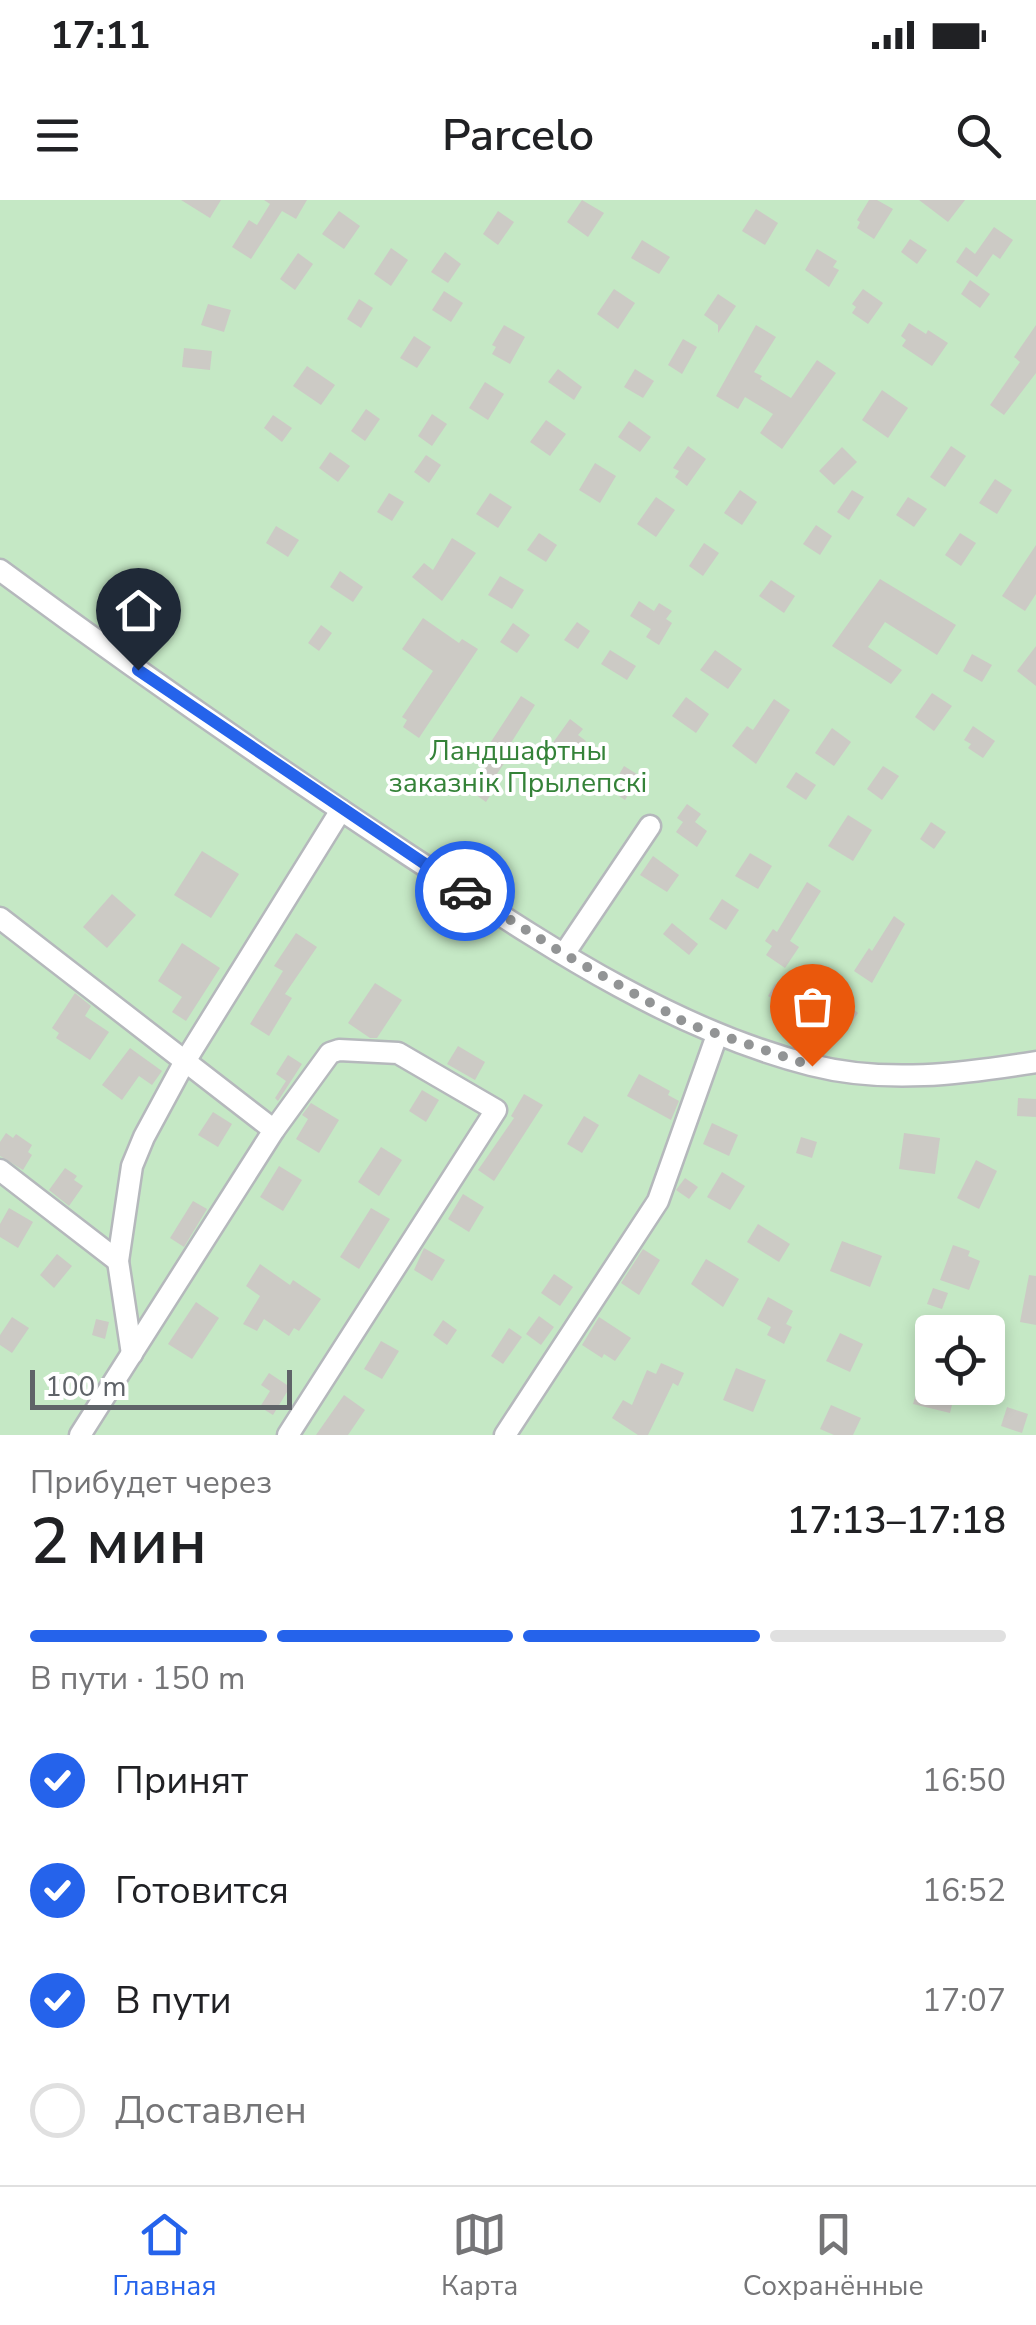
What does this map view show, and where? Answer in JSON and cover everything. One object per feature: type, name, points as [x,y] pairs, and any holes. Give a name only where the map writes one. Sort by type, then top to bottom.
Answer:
[{"type":"street","points":[[0,570],[341,810],[564,954],[652,1005],[718,1035],[812,1066],[880,1075],[969,1073],[1036,1062]]},
{"type":"street","points":[[132,1354],[118,1261],[132,1166],[184,1064],[341,810]]},
{"type":"street","points":[[564,954],[650,826]]},
{"type":"street","points":[[0,918],[274,1130]]},
{"type":"street","points":[[504,1435],[658,1201],[718,1035]]},
{"type":"street","points":[[80,1435],[322,1060],[339,1050],[398,1054],[496,1110],[288,1435]]},
{"type":"street","points":[[0,1170],[118,1261]]},
{"type":"green space","name":"Ландшафтны заказнік Прылепскі","points":[[0,200],[1036,200],[1036,1435],[0,1435]]},
{"type":"building","points":[[181,200],[221,200],[210,218]]},
{"type":"building","points":[[264,200],[307,200],[296,219],[282,211],[251,259],[232,247],[249,220],[257,225],[270,204]]},
{"type":"building","points":[[582,200],[604,213],[588,237],[567,222]]},
{"type":"building","points":[[869,200],[893,209],[874,239],[857,228],[857,220]]},
{"type":"building","points":[[919,200],[965,200],[948,222]]},
{"type":"building","points":[[756,209],[778,223],[765,245],[742,231]]},
{"type":"building","points":[[339,211],[360,226],[344,249],[322,234]]},
{"type":"building","points":[[498,211],[514,222],[498,245],[483,234]]},
{"type":"building","points":[[994,227],[1013,240],[1000,259],[993,254],[977,277],[956,262],[966,247],[975,254]]},
{"type":"building","points":[[910,239],[927,250],[917,264],[901,252]]},
{"type":"building","points":[[642,240],[670,257],[659,274],[631,258]]},
{"type":"building","points":[[391,248],[408,260],[391,286],[374,274]]},
{"type":"building","points":[[817,249],[837,261],[833,267],[839,270],[829,287],[805,270]]},
{"type":"building","points":[[445,252],[461,264],[448,283],[431,272]]},
{"type":"building","points":[[298,253],[313,264],[295,290],[280,279]]},
{"type":"building","points":[[970,280],[990,294],[980,308],[961,294]]},
{"type":"building","points":[[614,289],[635,303],[618,329],[597,314]]},
{"type":"building","points":[[863,289],[883,303],[868,324],[852,313],[856,307],[852,304]]},
{"type":"building","points":[[444,291],[463,303],[451,322],[432,310]]},
{"type":"building","points":[[718,294],[736,306],[718,333],[718,325],[704,315]]},
{"type":"building","points":[[359,299],[373,308],[361,328],[347,319]]},
{"type":"building","points":[[208,304],[231,310],[224,332],[201,325]]},
{"type":"building","points":[[909,323],[948,343],[932,366],[902,346],[906,340],[901,336]]},
{"type":"building","points":[[504,325],[525,337],[510,364],[492,354],[496,347],[492,345]]},
{"type":"building","points":[[756,325],[776,337],[754,372],[791,398],[817,360],[836,373],[782,449],[760,433],[773,414],[745,397],[738,409],[716,396]]},
{"type":"building","points":[[1036,325],[1036,373],[1004,415],[990,405],[1020,362],[1014,357]]},
{"type":"building","points":[[414,336],[431,347],[417,368],[400,358]]},
{"type":"building","points":[[683,339],[697,347],[682,374],[668,365]]},
{"type":"building","points":[[184,348],[212,351],[210,370],[182,367]]},
{"type":"building","points":[[307,366],[335,385],[321,405],[293,386]]},
{"type":"building","points":[[558,369],[582,387],[574,400],[548,382]]},
{"type":"building","points":[[635,369],[654,381],[643,398],[624,387]]},
{"type":"building","points":[[485,382],[504,394],[488,420],[469,408]]},
{"type":"building","points":[[882,390],[908,408],[888,438],[862,420]]},
{"type":"building","points":[[366,409],[380,419],[365,441],[351,431]]},
{"type":"building","points":[[432,414],[447,424],[432,446],[418,436]]},
{"type":"building","points":[[273,415],[292,428],[282,442],[264,428]]},
{"type":"building","points":[[546,420],[566,434],[550,456],[530,442]]},
{"type":"building","points":[[629,421],[651,437],[640,452],[618,437]]},
{"type":"building","points":[[688,446],[706,459],[687,486],[675,477],[679,471],[673,468]]},
{"type":"building","points":[[951,446],[966,456],[945,487],[930,477]]},
{"type":"building","points":[[842,447],[857,462],[834,485],[819,471]]},
{"type":"building","points":[[330,452],[350,466],[338,482],[319,468]]},
{"type":"building","points":[[426,455],[441,465],[429,483],[414,472]]},
{"type":"building","points":[[595,463],[616,476],[600,503],[579,490]]},
{"type":"building","points":[[995,479],[1012,490],[997,514],[979,503]]},
{"type":"building","points":[[740,490],[757,502],[742,525],[724,513]]},
{"type":"building","points":[[852,490],[864,497],[849,520],[837,512]]},
{"type":"building","points":[[389,493],[404,502],[392,521],[377,512]]},
{"type":"building","points":[[490,493],[512,507],[498,528],[476,514]]},
{"type":"building","points":[[656,497],[675,510],[656,537],[637,524]]},
{"type":"building","points":[[908,497],[927,509],[914,527],[896,515]]},
{"type":"building","points":[[816,525],[832,536],[820,555],[803,544]]},
{"type":"building","points":[[276,526],[299,540],[288,557],[266,543]]},
{"type":"building","points":[[539,533],[557,545],[546,562],[527,550]]},
{"type":"building","points":[[960,533],[976,543],[961,566],[945,555]]},
{"type":"building","points":[[452,538],[476,553],[442,601],[412,577],[424,563],[433,570]]},
{"type":"building","points":[[704,543],[719,553],[703,576],[689,566]]},
{"type":"building","points":[[1036,545],[1036,594],[1025,611],[1002,596]]},
{"type":"building","points":[[340,571],[363,587],[353,602],[330,587]]},
{"type":"building","points":[[500,576],[524,590],[512,609],[488,595]]},
{"type":"building","points":[[880,579],[956,625],[937,655],[885,622],[868,647],[902,670],[891,684],[832,646]]},
{"type":"building","points":[[771,580],[795,596],[784,613],[759,596]]},
{"type":"building","points":[[639,601],[654,611],[659,603],[672,611],[666,619],[672,623],[659,645],[646,637],[651,629],[630,616]]},
{"type":"building","points":[[423,618],[459,643],[462,639],[478,649],[419,738],[403,727],[407,720],[402,717],[433,671],[402,649]]},
{"type":"building","points":[[577,622],[590,631],[578,649],[564,640]]},
{"type":"building","points":[[513,623],[530,635],[517,653],[500,642]]},
{"type":"building","points":[[321,625],[332,633],[319,651],[308,643]]},
{"type":"building","points":[[1036,646],[1036,686],[1017,671]]},
{"type":"building","points":[[610,650],[636,666],[627,680],[601,664]]},
{"type":"building","points":[[715,650],[742,669],[728,689],[700,670]]},
{"type":"building","points":[[972,654],[992,665],[982,682],[963,671]]},
{"type":"building","points":[[932,693],[952,706],[934,731],[915,717]]},
{"type":"building","points":[[521,696],[535,705],[509,746],[514,749],[488,787],[493,791],[486,802],[469,790],[486,765],[479,760]]},
{"type":"building","points":[[686,697],[709,714],[696,733],[672,716]]},
{"type":"building","points":[[774,699],[790,710],[756,764],[732,746],[747,726],[753,730]]},
{"type":"building","points":[[570,719],[583,729],[578,735],[586,741],[573,759],[552,744]]},
{"type":"building","points":[[973,726],[995,741],[983,758],[968,748],[971,744],[964,740]]},
{"type":"building","points":[[832,728],[851,742],[834,766],[815,753]]},
{"type":"building","points":[[624,766],[640,776],[625,800],[610,790]]},
{"type":"building","points":[[883,766],[899,776],[882,800],[867,789]]},
{"type":"building","points":[[796,772],[816,785],[806,800],[786,787]]},
{"type":"building","points":[[687,804],[701,814],[695,822],[707,831],[697,847],[676,832],[683,822],[677,818]]},
{"type":"building","points":[[848,815],[872,830],[853,861],[828,846]]},
{"type":"building","points":[[931,822],[946,832],[934,849],[920,839]]},
{"type":"building","points":[[202,851],[239,874],[211,918],[174,895]]},
{"type":"building","points":[[750,853],[772,866],[758,889],[735,876]]},
{"type":"building","points":[[653,856],[679,875],[667,892],[640,875]]},
{"type":"building","points":[[807,882],[821,891],[790,941],[799,947],[785,968],[766,955],[772,946],[765,941],[773,929],[777,932]]},
{"type":"building","points":[[112,894],[136,915],[107,948],[83,927]]},
{"type":"building","points":[[722,899],[739,910],[726,930],[709,919]]},
{"type":"building","points":[[894,916],[905,924],[872,983],[854,971]]},
{"type":"building","points":[[672,923],[698,944],[689,955],[663,934]]},
{"type":"building","points":[[296,933],[317,947],[285,994],[292,998],[269,1036],[250,1024],[283,971],[274,966]]},
{"type":"building","points":[[182,943],[220,968],[186,1021],[172,1012],[182,997],[158,981]]},
{"type":"building","points":[[375,983],[402,1000],[377,1038],[370,1038],[348,1023]]},
{"type":"building","points":[[775,984],[796,997],[788,1009],[768,996]]},
{"type":"building","points":[[75,993],[91,1006],[85,1016],[109,1032],[90,1060],[56,1038],[59,1033],[52,1028]]},
{"type":"building","points":[[825,999],[836,1007],[841,1000],[858,1013],[845,1032],[816,1012]]},
{"type":"building","points":[[458,1046],[485,1062],[475,1080],[447,1064]]},
{"type":"building","points":[[130,1048],[162,1071],[152,1085],[139,1076],[122,1100],[102,1085]]},
{"type":"building","points":[[288,1055],[302,1064],[278,1101],[275,1098],[286,1081],[276,1074]]},
{"type":"building","points":[[639,1074],[670,1091],[668,1095],[679,1101],[671,1120],[627,1096]]},
{"type":"building","points":[[422,1090],[439,1100],[426,1122],[409,1111]]},
{"type":"building","points":[[524,1094],[543,1105],[494,1181],[478,1170],[514,1118],[511,1116]]},
{"type":"building","points":[[1018,1098],[1036,1099],[1036,1117],[1017,1116]]},
{"type":"building","points":[[311,1103],[339,1120],[319,1153],[296,1139],[308,1119],[302,1115]]},
{"type":"building","points":[[213,1112],[232,1124],[218,1147],[198,1135]]},
{"type":"building","points":[[584,1116],[599,1125],[582,1153],[567,1144]]},
{"type":"building","points":[[712,1123],[738,1135],[729,1156],[703,1144]]},
{"type":"building","points":[[6,1133],[13,1138],[16,1134],[32,1145],[28,1152],[32,1155],[23,1170],[0,1156],[0,1142]]},
{"type":"building","points":[[904,1133],[940,1138],[935,1174],[899,1169]]},
{"type":"building","points":[[801,1137],[817,1142],[812,1158],[796,1153]]},
{"type":"building","points":[[381,1147],[402,1160],[379,1196],[358,1182]]},
{"type":"building","points":[[976,1160],[997,1171],[979,1209],[957,1198]]},
{"type":"building","points":[[279,1166],[302,1180],[283,1211],[260,1197]]},
{"type":"building","points":[[65,1168],[83,1186],[69,1206],[49,1190]]},
{"type":"building","points":[[722,1172],[745,1186],[730,1210],[707,1197]]},
{"type":"building","points":[[685,1178],[698,1187],[689,1199],[676,1190]]},
{"type":"building","points":[[463,1194],[484,1207],[469,1232],[448,1219]]},
{"type":"building","points":[[193,1201],[207,1209],[184,1247],[170,1238]]},
{"type":"building","points":[[9,1208],[33,1222],[18,1248],[0,1237],[0,1224]]},
{"type":"building","points":[[371,1208],[390,1219],[359,1269],[340,1257]]},
{"type":"building","points":[[758,1224],[790,1244],[779,1262],[747,1242]]},
{"type":"building","points":[[842,1241],[882,1256],[870,1287],[830,1271]]},
{"type":"building","points":[[953,1245],[970,1251],[968,1256],[980,1261],[969,1290],[940,1280]]},
{"type":"building","points":[[424,1248],[445,1260],[432,1281],[414,1270]]},
{"type":"building","points":[[643,1249],[660,1260],[639,1295],[621,1283]]},
{"type":"building","points":[[57,1254],[72,1266],[54,1288],[40,1275]]},
{"type":"building","points":[[706,1259],[739,1279],[723,1307],[691,1284]]},
{"type":"building","points":[[260,1264],[290,1285],[293,1280],[321,1299],[299,1331],[294,1328],[289,1336],[264,1319],[257,1331],[243,1324],[260,1296],[246,1286]]},
{"type":"building","points":[[554,1274],[573,1287],[560,1306],[541,1293]]},
{"type":"building","points":[[1029,1275],[1036,1276],[1036,1325],[1020,1322]]},
{"type":"building","points":[[933,1288],[948,1293],[942,1309],[927,1304]]},
{"type":"building","points":[[768,1297],[793,1311],[786,1324],[792,1327],[784,1344],[767,1335],[771,1327],[757,1319]]},
{"type":"building","points":[[196,1302],[219,1318],[192,1359],[168,1344]]},
{"type":"building","points":[[539,1316],[554,1327],[541,1345],[526,1334]]},
{"type":"building","points":[[12,1317],[29,1328],[12,1353],[0,1345],[0,1335]]},
{"type":"building","points":[[599,1317],[631,1338],[615,1361],[582,1345]]},
{"type":"building","points":[[96,1319],[109,1322],[105,1339],[92,1335]]},
{"type":"building","points":[[443,1320],[457,1330],[447,1345],[433,1335]]},
{"type":"building","points":[[509,1328],[522,1337],[503,1364],[491,1356]]},
{"type":"building","points":[[840,1333],[863,1344],[850,1372],[826,1361]]},
{"type":"building","points":[[381,1341],[399,1351],[382,1379],[364,1369]]},
{"type":"building","points":[[661,1363],[684,1373],[678,1386],[673,1383],[648,1435],[638,1435],[612,1418],[623,1400],[632,1405],[647,1370],[656,1374]]},
{"type":"building","points":[[736,1368],[766,1380],[753,1412],[723,1400]]},
{"type":"building","points":[[269,1373],[290,1387],[273,1415],[260,1407],[270,1391],[261,1385]]},
{"type":"building","points":[[344,1395],[365,1410],[348,1435],[316,1435]]},
{"type":"building","points":[[831,1405],[861,1418],[853,1435],[834,1435],[820,1429]]},
{"type":"building","points":[[917,1405],[952,1405],[950,1413]]},
{"type":"building","points":[[1007,1407],[1028,1414],[1022,1433],[1001,1426]]},
{"type":"way so far","points":[[465,891],[564,954],[688,1024],[812,1066]]},
{"type":"route","points":[[138,670],[465,891]]}]
